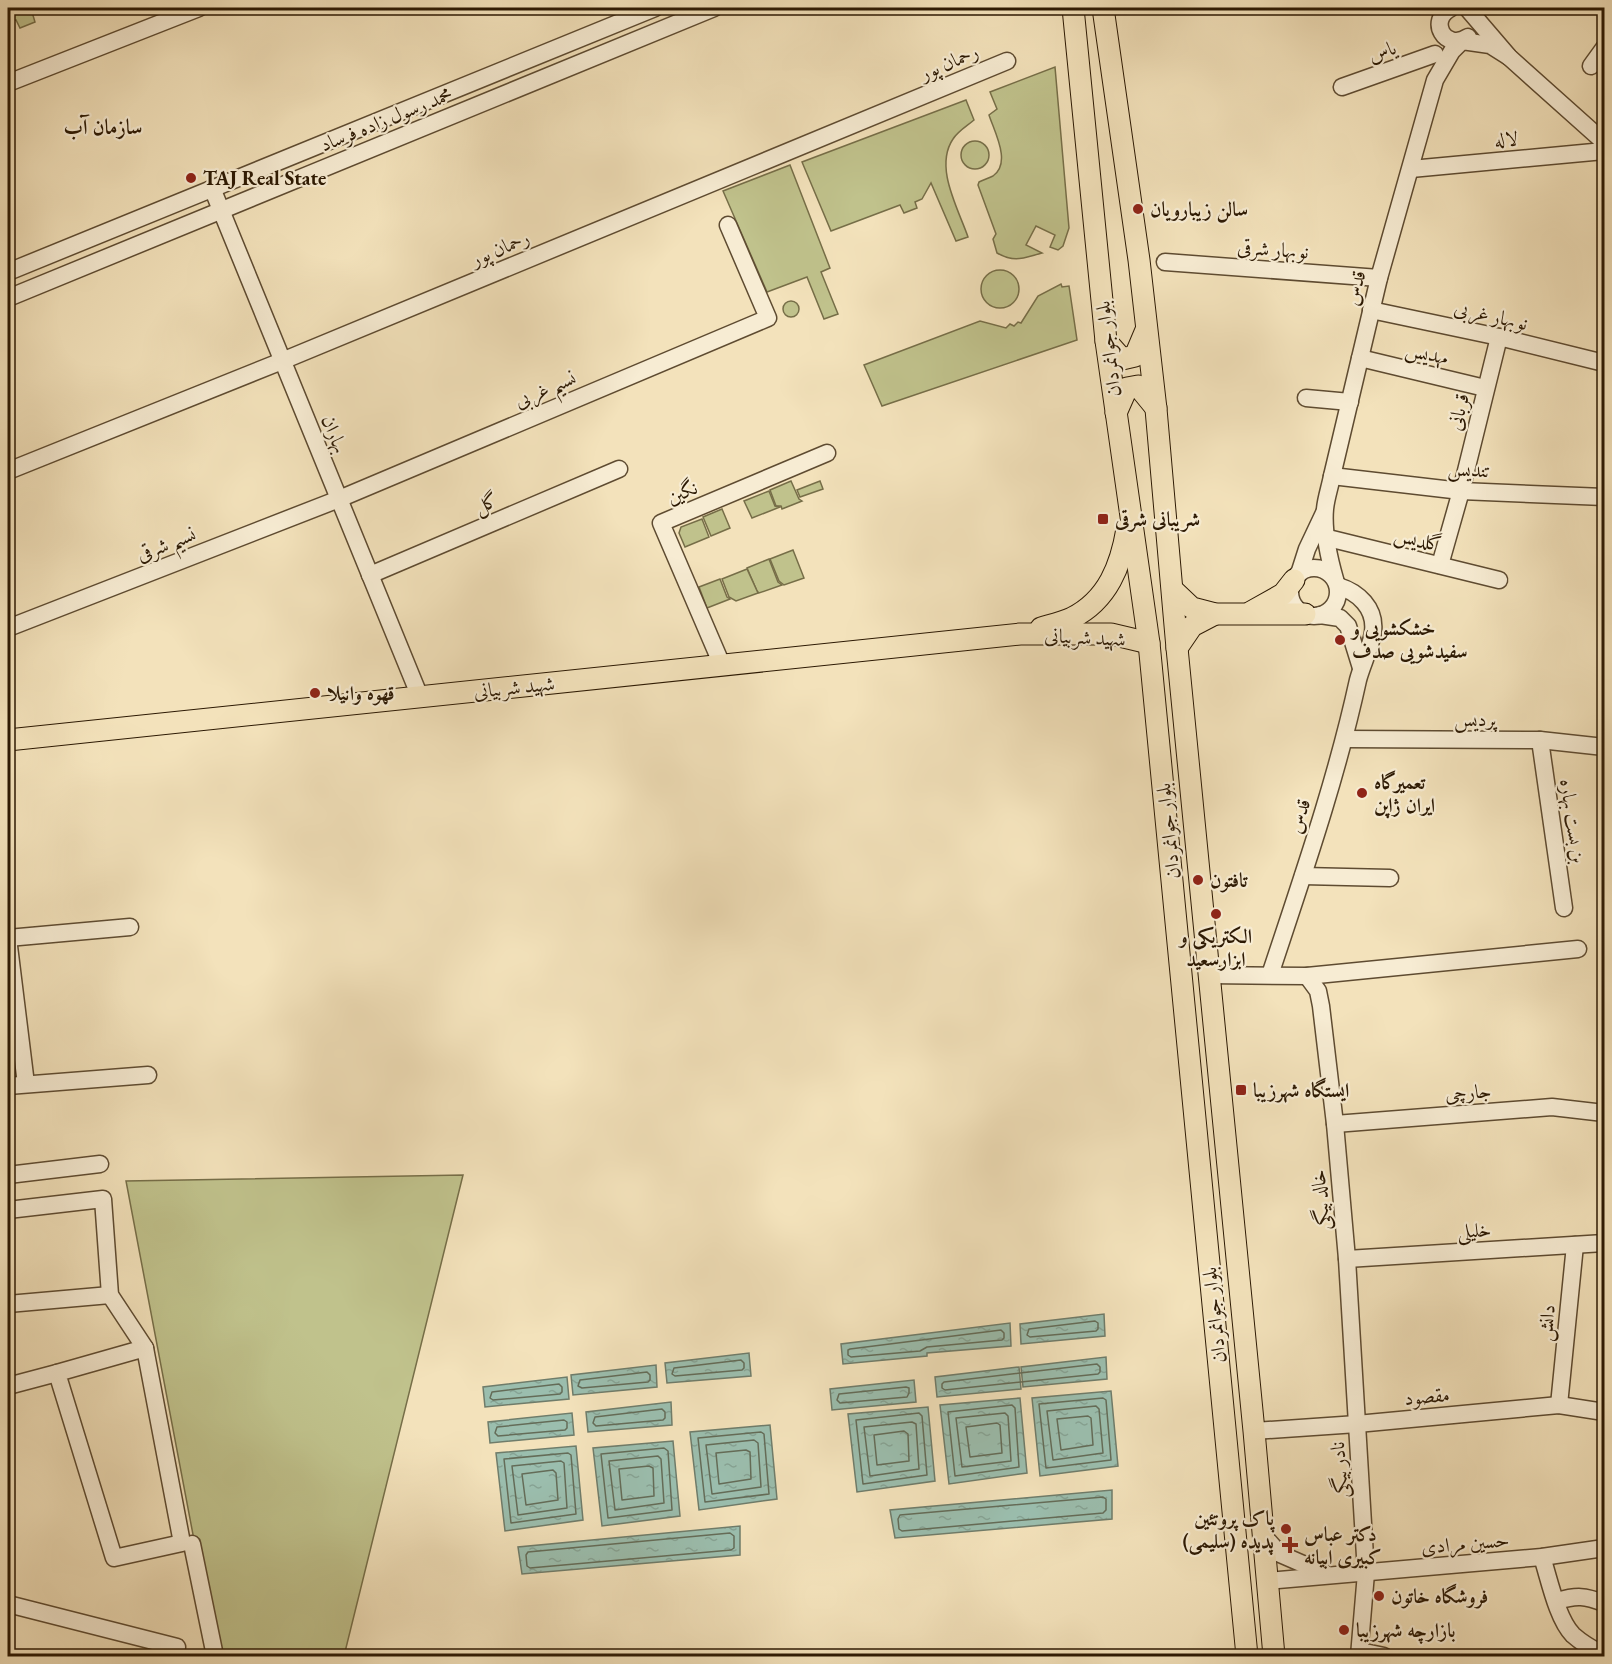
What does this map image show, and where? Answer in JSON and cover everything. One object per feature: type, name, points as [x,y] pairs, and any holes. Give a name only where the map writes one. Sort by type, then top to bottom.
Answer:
[{"type":"main road","name":"بلوار جوانمردان","points":[[1072,8],[1106,341],[1149,643],[1247,1656]]},
{"type":"main road","name":"بلوار جوانمردان","points":[[1103,8],[1137,249],[1156,409],[1274,1656]]},
{"type":"main road","points":[[1106,341],[1122,359],[1135,356],[1146,330]]},
{"type":"main road","points":[[1116,413],[1127,388],[1138,386],[1156,409]]},
{"type":"main road","name":"شهید شربیانی","points":[[1020,634],[1072,618],[1095,602],[1112,581],[1123,554],[1131,510]]},
{"type":"main road","points":[[1245,614],[1283,594],[1296,577]]},
{"type":"main road","points":[[1173,590],[1192,608],[1215,614],[1312,615]]},
{"type":"main road","points":[[1177,648],[1192,626],[1215,614]]},
{"type":"main road","name":"شهید شربیانی","points":[[8,740],[1020,634],[1111,634],[1149,643]]},
{"type":"street","points":[[8,83],[199,8]]},
{"type":"street","name":"محمد رسول زاده فرساد","points":[[8,272],[395,113],[619,14],[655,8]]},
{"type":"street","name":"محمد رسول زاده فرساد","points":[[8,298],[714,8]]},
{"type":"street","points":[[1466,9],[1509,57],[1605,142]]},
{"type":"street","name":"قدس","points":[[1435,80],[1452,51],[1462,40],[1472,34],[1474,23],[1466,9]]},
{"type":"street","points":[[619,14],[630,42]]},
{"type":"street","points":[[1443,15],[1442,33],[1451,40],[1490,45],[1509,57]]},
{"type":"street","name":"قدس","points":[[1296,577],[1325,509],[1379,278],[1435,80],[1435,54],[1443,15]]},
{"type":"street","points":[[1592,66],[1605,48]]},
{"type":"street","name":"یاس","points":[[1342,87],[1435,54]]},
{"type":"street","name":"رحمان پور","points":[[8,471],[282,361],[1007,61]]},
{"type":"street","points":[[395,113],[404,135]]},
{"type":"street","name":"لاله","points":[[1411,169],[1605,151]]},
{"type":"street","name":"بهاران","points":[[212,188],[420,697]]},
{"type":"street","name":"نسیم غربی","points":[[339,499],[768,318],[728,225]]},
{"type":"street","name":"نوبهار شرقی","points":[[1165,262],[1379,278]]},
{"type":"street","name":"نوبهار غربی","points":[[1371,310],[1499,337],[1600,362]]},
{"type":"street","name":"قربانی","points":[[1440,566],[1499,337]]},
{"type":"street","name":"مهدیس","points":[[1360,358],[1485,388]]},
{"type":"street","points":[[1306,398],[1350,402]]},
{"type":"street","name":"نگین","points":[[722,665],[661,523],[827,453]]},
{"type":"street","name":"گل","points":[[370,575],[619,469]]},
{"type":"street","name":"تندیس","points":[[1332,477],[1461,491],[1605,497]]},
{"type":"street","name":"نسیم شرقی","points":[[8,628],[339,499]]},
{"type":"street","name":"قدس","points":[[1270,975],[1345,739],[1361,668],[1374,632],[1370,612],[1362,598],[1336,583],[1330,562],[1325,509]]},
{"type":"street","name":"گلدیس","points":[[1328,538],[1499,580]]},
{"type":"street","points":[[1314,568],[1329,573],[1336,583],[1337,601],[1327,612],[1312,615],[1293,603],[1291,596],[1296,577],[1314,568]]},
{"type":"street","name":"قدس","points":[[1312,615],[1340,618],[1348,626],[1361,668]]},
{"type":"street","name":"پردیس","points":[[1345,739],[1540,740],[1605,747]]},
{"type":"street","name":"بن بست بهاره","points":[[1540,740],[1564,908]]},
{"type":"street","points":[[1303,876],[1390,878]]},
{"type":"street","points":[[27,1084],[8,938],[130,927]]},
{"type":"street","points":[[1208,975],[1307,976],[1578,949]]},
{"type":"street","name":"خالد بیگی","points":[[1307,976],[1318,991],[1321,1006],[1335,1124],[1347,1259],[1357,1424]]},
{"type":"street","points":[[8,1086],[148,1075]]},
{"type":"street","name":"جارچی","points":[[1335,1124],[1552,1107],[1605,1113]]},
{"type":"street","points":[[8,1175],[100,1164]]},
{"type":"street","points":[[8,1210],[103,1199],[110,1294],[145,1348],[182,1543],[114,1558],[57,1373]]},
{"type":"street","name":"خلیلی","points":[[1347,1259],[1605,1244]]},
{"type":"street","name":"دانش","points":[[1559,1405],[1575,1245]]},
{"type":"street","points":[[8,1304],[110,1294]]},
{"type":"street","points":[[8,1386],[145,1348]]},
{"type":"street","name":"مقصود","points":[[1254,1431],[1559,1405],[1605,1412]]},
{"type":"street","name":"نادر بیگی","points":[[1357,1424],[1366,1573],[1360,1654]]},
{"type":"street","name":"حسین مرادی","points":[[1263,1535],[1280,1554],[1329,1576]]},
{"type":"street","points":[[192,1544],[215,1656]]},
{"type":"street","name":"حسین مرادی","points":[[1268,1581],[1542,1557],[1605,1548]]},
{"type":"street","points":[[1542,1557],[1562,1616],[1572,1634],[1593,1650],[1605,1655]]},
{"type":"street","points":[[1557,1601],[1574,1596],[1588,1597],[1605,1603]]},
{"type":"street","points":[[8,1604],[177,1647]]},
{"type":"street","points":[[1360,1654],[1384,1656]]},
{"type":"green space","points":[[8,8],[50,8],[32,12],[35,22],[20,28],[16,20],[10,22]]},
{"type":"green space","points":[[1055,67],[1069,228],[1063,246],[1058,250],[1050,247],[1055,235],[1036,226],[1026,245],[1042,253],[1019,259],[1009,258],[997,253],[993,239],[996,234],[978,185],[979,182],[993,176],[1001,163],[1000,147],[989,115],[997,109],[990,92]]},
{"type":"green space","points":[[966,100],[974,120],[953,139],[946,162],[950,188],[968,237],[956,241],[931,183],[922,199],[915,202],[917,208],[904,213],[900,205],[831,231],[802,162]]},
{"type":"green space","points":[[975,141],[985,145],[989,155],[985,165],[975,169],[965,165],[961,155],[965,145]]},
{"type":"green space","points":[[790,165],[830,268],[821,272],[838,314],[824,319],[807,277],[767,292],[723,191]]},
{"type":"green space","points":[[1000,270],[1014,275],[1019,289],[1014,303],[1000,308],[986,303],[981,289],[986,275]]},
{"type":"green space","points":[[1061,284],[1062,287],[1069,286],[1077,340],[882,406],[864,365],[980,321],[1006,328],[1010,324],[1014,326],[1018,322],[1021,323],[1038,296]]},
{"type":"green space","points":[[788,301],[794,301],[799,309],[797,315],[788,317],[783,312],[783,306]]},
{"type":"green space","points":[[791,481],[802,501],[782,509],[781,506],[776,506],[770,490]]},
{"type":"green space","points":[[820,481],[823,489],[800,497],[797,490]]},
{"type":"green space","points":[[769,491],[775,506],[780,507],[752,518],[744,501]]},
{"type":"green space","points":[[722,509],[730,528],[711,536],[703,517]]},
{"type":"green space","points":[[702,519],[709,537],[685,547],[679,533],[681,527]]},
{"type":"green space","points":[[793,550],[804,578],[784,585],[779,581],[770,559]]},
{"type":"green space","points":[[769,559],[778,582],[782,585],[759,593],[747,568]]},
{"type":"green space","points":[[747,569],[758,593],[736,601],[729,597],[722,579]]},
{"type":"green space","points":[[720,579],[730,599],[707,608],[699,587]]},
{"type":"green space","points":[[463,1175],[344,1656],[216,1656],[126,1181]]},
{"type":"water","points":[[1104,1314],[1105,1336],[1021,1344],[1020,1324]]},
{"type":"water","points":[[1010,1323],[1011,1346],[927,1353],[927,1356],[843,1364],[841,1344]]},
{"type":"water","points":[[749,1353],[751,1376],[667,1383],[665,1363]]},
{"type":"water","points":[[1106,1357],[1107,1379],[1023,1387],[1021,1367]]},
{"type":"water","points":[[656,1365],[657,1387],[573,1395],[571,1375]]},
{"type":"water","points":[[1019,1367],[1021,1389],[937,1397],[935,1377]]},
{"type":"water","points":[[567,1377],[569,1399],[485,1407],[483,1387]]},
{"type":"water","points":[[914,1380],[916,1402],[832,1410],[830,1389]]},
{"type":"water","points":[[1111,1391],[1118,1466],[1040,1476],[1032,1398]]},
{"type":"water","points":[[1020,1398],[1027,1473],[949,1484],[940,1405]]},
{"type":"water","points":[[671,1402],[672,1425],[588,1432],[586,1412]]},
{"type":"water","points":[[928,1407],[935,1481],[857,1492],[848,1414]]},
{"type":"water","points":[[572,1413],[574,1435],[490,1443],[488,1422]]},
{"type":"water","points":[[770,1425],[777,1499],[699,1510],[690,1432]]},
{"type":"water","points":[[673,1441],[680,1516],[602,1526],[593,1448]]},
{"type":"water","points":[[576,1446],[583,1520],[505,1531],[496,1453]]},
{"type":"water","points":[[1112,1490],[1112,1519],[895,1538],[890,1510]]},
{"type":"water","points":[[740,1526],[740,1555],[522,1574],[518,1547]]},
{"type":"place","name":"TAJ Real State","points":[[191,178]]},
{"type":"place","name":"سالن زیبارویان","points":[[1138,209]]},
{"type":"place","name":"شریبانی شرقی","points":[[1103,519]]},
{"type":"place","name":"خشکشویی و سفیدشویی صدف","points":[[1340,640]]},
{"type":"place","name":"قهوه وانیلا","points":[[315,693]]},
{"type":"place","name":"تعمیرگاه ایران ژاپن","points":[[1362,793]]},
{"type":"place","name":"تافتون","points":[[1198,880]]},
{"type":"place","name":"الکتریکی و ابزارسعید","points":[[1216,914]]},
{"type":"place","name":"ایستگاه شهرزیبا","points":[[1241,1090]]},
{"type":"place","name":"پاک پروتئین پدیده (سلیمی)","points":[[1286,1529]]},
{"type":"place","name":"دکتر عباس کبیری ابیانه","points":[[1290,1545]]},
{"type":"place","name":"فروشگاه خاتون","points":[[1379,1596]]},
{"type":"place","name":"بازارچه شهرزیبا","points":[[1344,1630]]},
{"type":"district","name":"سازمان آب","points":[[103,126]]}]
